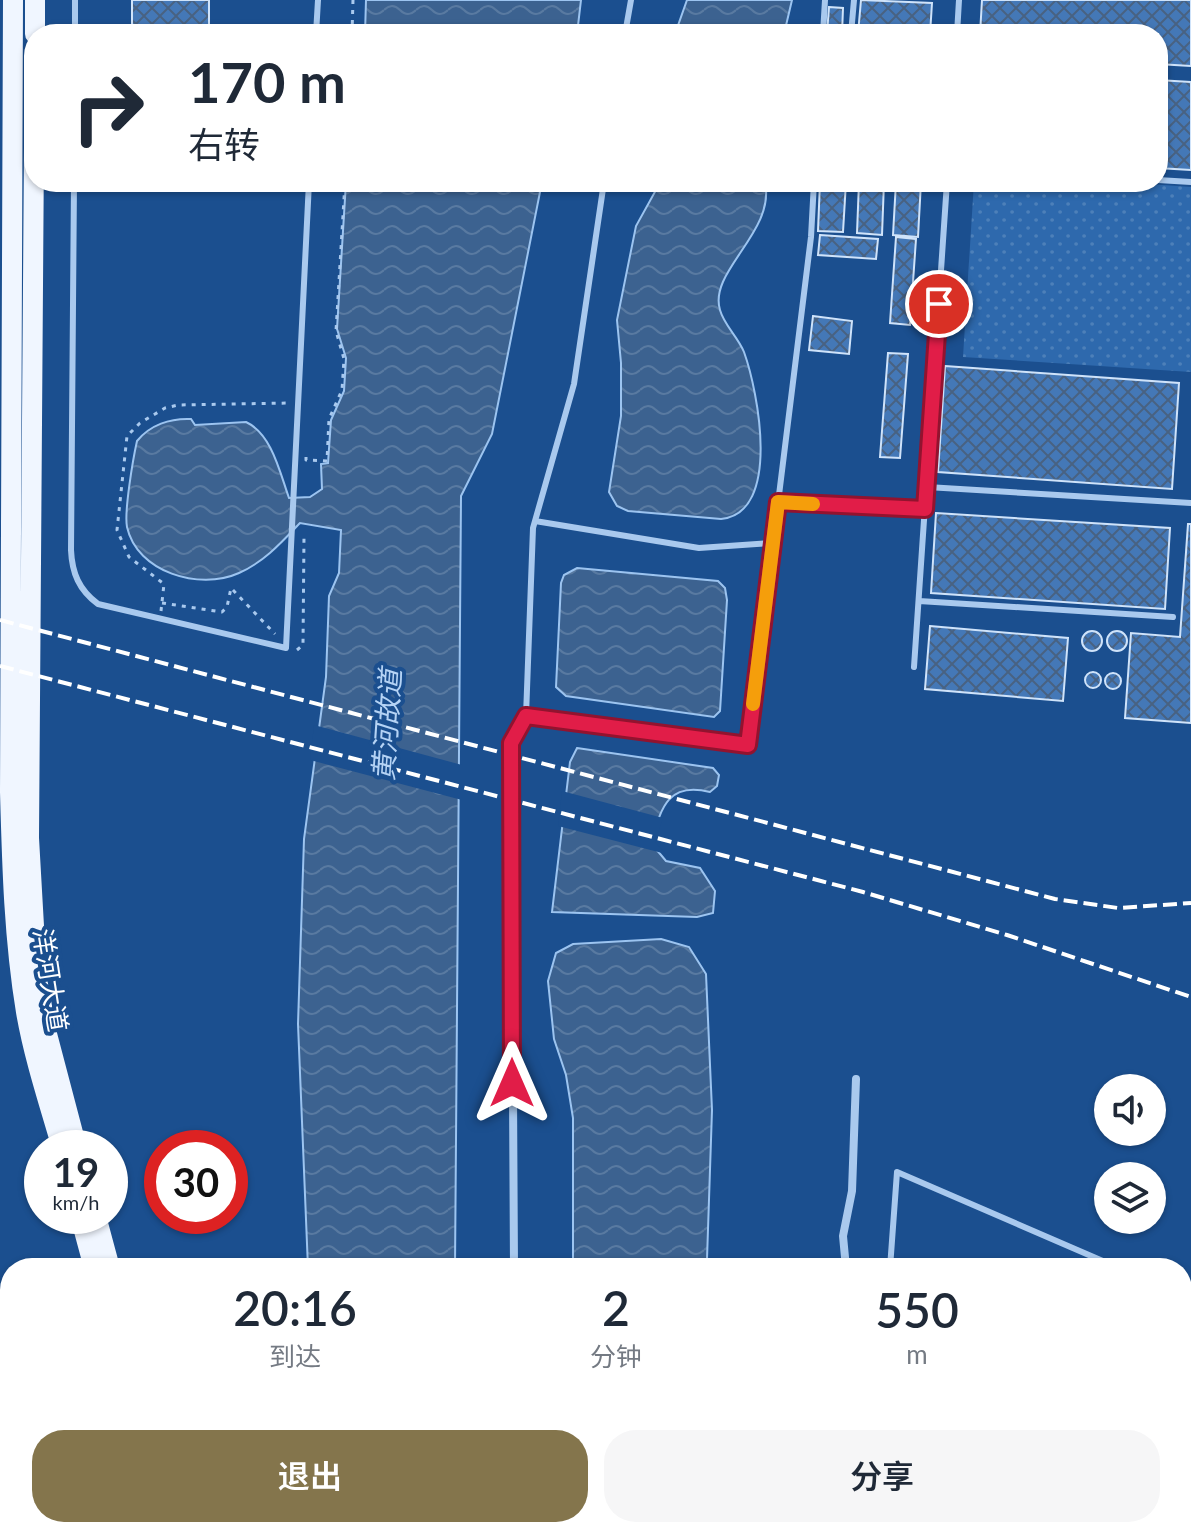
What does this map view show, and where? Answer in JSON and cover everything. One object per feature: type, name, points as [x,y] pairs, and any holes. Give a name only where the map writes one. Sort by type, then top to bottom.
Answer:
[{"type":"main road","name":"洋河大道","points":[[13,0],[6,370],[12,870],[18,955],[27,1016],[57,1130]]},
{"type":"main road","points":[[35,0],[35,24]]},
{"type":"main road","name":"洋河大道","points":[[34,192],[29,838],[37,979],[47,1034],[72,1130]]},
{"type":"main road","points":[[85,1234],[91,1258]]},
{"type":"main road","points":[[101,1234],[107,1258]]},
{"type":"street","points":[[514,1258],[511,743],[526,716]]},
{"type":"street","points":[[845,1258],[843,1236],[852,1191],[856,1079]]},
{"type":"lane","points":[[75,0],[75,24]]},
{"type":"lane","points":[[317,24],[318,0]]},
{"type":"lane","points":[[627,24],[631,0]]},
{"type":"lane","points":[[824,24],[825,0]]},
{"type":"lane","points":[[852,24],[854,0]]},
{"type":"lane","points":[[958,24],[959,0]]},
{"type":"lane","points":[[1168,181],[1191,182]]},
{"type":"lane","points":[[74,192],[72,564],[77,580],[87,596],[98,604],[286,648],[309,192]]},
{"type":"lane","points":[[603,192],[574,384],[535,521],[526,716],[748,745],[811,237],[813,192]]},
{"type":"lane","points":[[914,667],[946,192]]},
{"type":"lane","points":[[927,487],[1191,503]]},
{"type":"lane","points":[[778,502],[925,509]]},
{"type":"lane","points":[[535,521],[699,548],[773,543]]},
{"type":"lane","points":[[919,601],[1173,617]]},
{"type":"lane","points":[[891,1258],[897,1172],[1096,1258]]},
{"type":"path","points":[[352,24],[353,0]]},
{"type":"path","points":[[307,446],[306,460],[327,461],[329,419],[342,390],[344,359],[336,331],[344,192]]},
{"type":"path","points":[[160,618],[164,584],[129,557],[117,530],[127,436],[140,423],[165,408],[178,405],[298,404]]},
{"type":"path","points":[[162,603],[222,612],[227,607],[228,590],[234,589],[286,645],[299,650],[303,645],[304,536]]},
{"type":"shaded area","points":[[1168,185],[1191,187],[1191,372],[963,357],[973,192],[1168,192]]},
{"type":"water","points":[[366,0],[581,0],[578,24],[365,24]]},
{"type":"water","points":[[687,0],[792,0],[786,24],[679,24]]},
{"type":"water","name":"黄河故道","points":[[345,192],[540,192],[492,434],[461,496],[455,1258],[308,1258],[298,1024],[304,839],[326,677],[329,596],[339,573],[341,530],[300,523],[272,551],[248,569],[206,580],[172,574],[156,566],[133,543],[126,520],[137,441],[154,427],[176,420],[191,419],[195,425],[246,422],[269,445],[289,498],[310,497],[322,489],[321,464],[328,463],[331,420],[344,391],[346,358],[337,329]]},
{"type":"water","points":[[655,192],[766,192],[761,218],[732,266],[719,295],[722,315],[744,352],[750,370],[761,448],[759,474],[752,496],[740,512],[721,519],[628,511],[617,506],[609,492],[621,416],[617,320],[636,226]]},
{"type":"water","points":[[577,568],[718,581],[725,588],[727,600],[720,711],[714,717],[566,696],[556,687],[561,583],[564,575]]},
{"type":"water","points":[[577,748],[713,768],[719,775],[717,786],[710,792],[684,791],[668,801],[658,819],[651,843],[666,861],[700,868],[715,891],[713,913],[697,917],[552,912],[570,762]]},
{"type":"water","points":[[661,939],[689,947],[706,974],[712,1110],[707,1258],[573,1258],[573,1118],[566,1075],[554,1039],[548,981],[556,953],[573,944]]},
{"type":"pier","points":[[314,725],[462,765],[462,800],[310,760]]},
{"type":"pier","points":[[562,791],[663,818],[655,842],[666,854],[558,826]]},
{"type":"building","points":[[132,0],[209,0],[209,24],[132,24]]},
{"type":"building","points":[[861,0],[932,3],[931,24],[859,24]]},
{"type":"building","points":[[982,0],[1191,0],[1191,66],[1168,65],[1168,24],[981,24]]},
{"type":"building","points":[[829,7],[843,8],[842,24],[828,24]]},
{"type":"building","points":[[1168,81],[1191,82],[1191,170],[1168,169]]},
{"type":"building","points":[[820,192],[845,192],[843,232],[818,231]]},
{"type":"building","points":[[859,192],[884,192],[882,235],[857,233]]},
{"type":"building","points":[[895,192],[920,192],[918,237],[893,235]]},
{"type":"building","points":[[820,235],[878,239],[876,259],[818,255]]},
{"type":"building","points":[[896,237],[916,239],[910,325],[890,323]]},
{"type":"building","points":[[813,316],[852,321],[849,354],[809,350]]},
{"type":"building","points":[[888,353],[908,354],[900,458],[880,457]]},
{"type":"building","points":[[945,366],[1179,383],[1172,489],[938,472]]},
{"type":"building","points":[[936,513],[1170,528],[1165,609],[931,593]]},
{"type":"building","points":[[1188,524],[1191,524],[1191,723],[1125,718],[1131,633],[1180,637]]},
{"type":"building","points":[[930,626],[1068,638],[1063,701],[925,689]]},
{"type":"building","points":[[1088,631],[1096,631],[1102,641],[1096,651],[1088,651],[1082,645],[1082,637]]},
{"type":"building","points":[[1113,631],[1121,631],[1127,641],[1121,651],[1113,651],[1107,645],[1107,637]]},
{"type":"building","points":[[1093,672],[1101,680],[1093,688],[1085,680]]},
{"type":"building","points":[[1113,673],[1121,681],[1113,689],[1105,681]]},
{"type":"railway","points":[[0,620],[1055,899],[1118,908],[1191,903]]},
{"type":"railway","points":[[0,666],[863,892],[1007,935],[1191,997]]},
{"type":"slow traffic","points":[[753,704],[778,502],[813,504]]},
{"type":"route","points":[[512,1083],[511,743],[526,716],[748,745],[778,502],[925,509],[939,304]]}]
